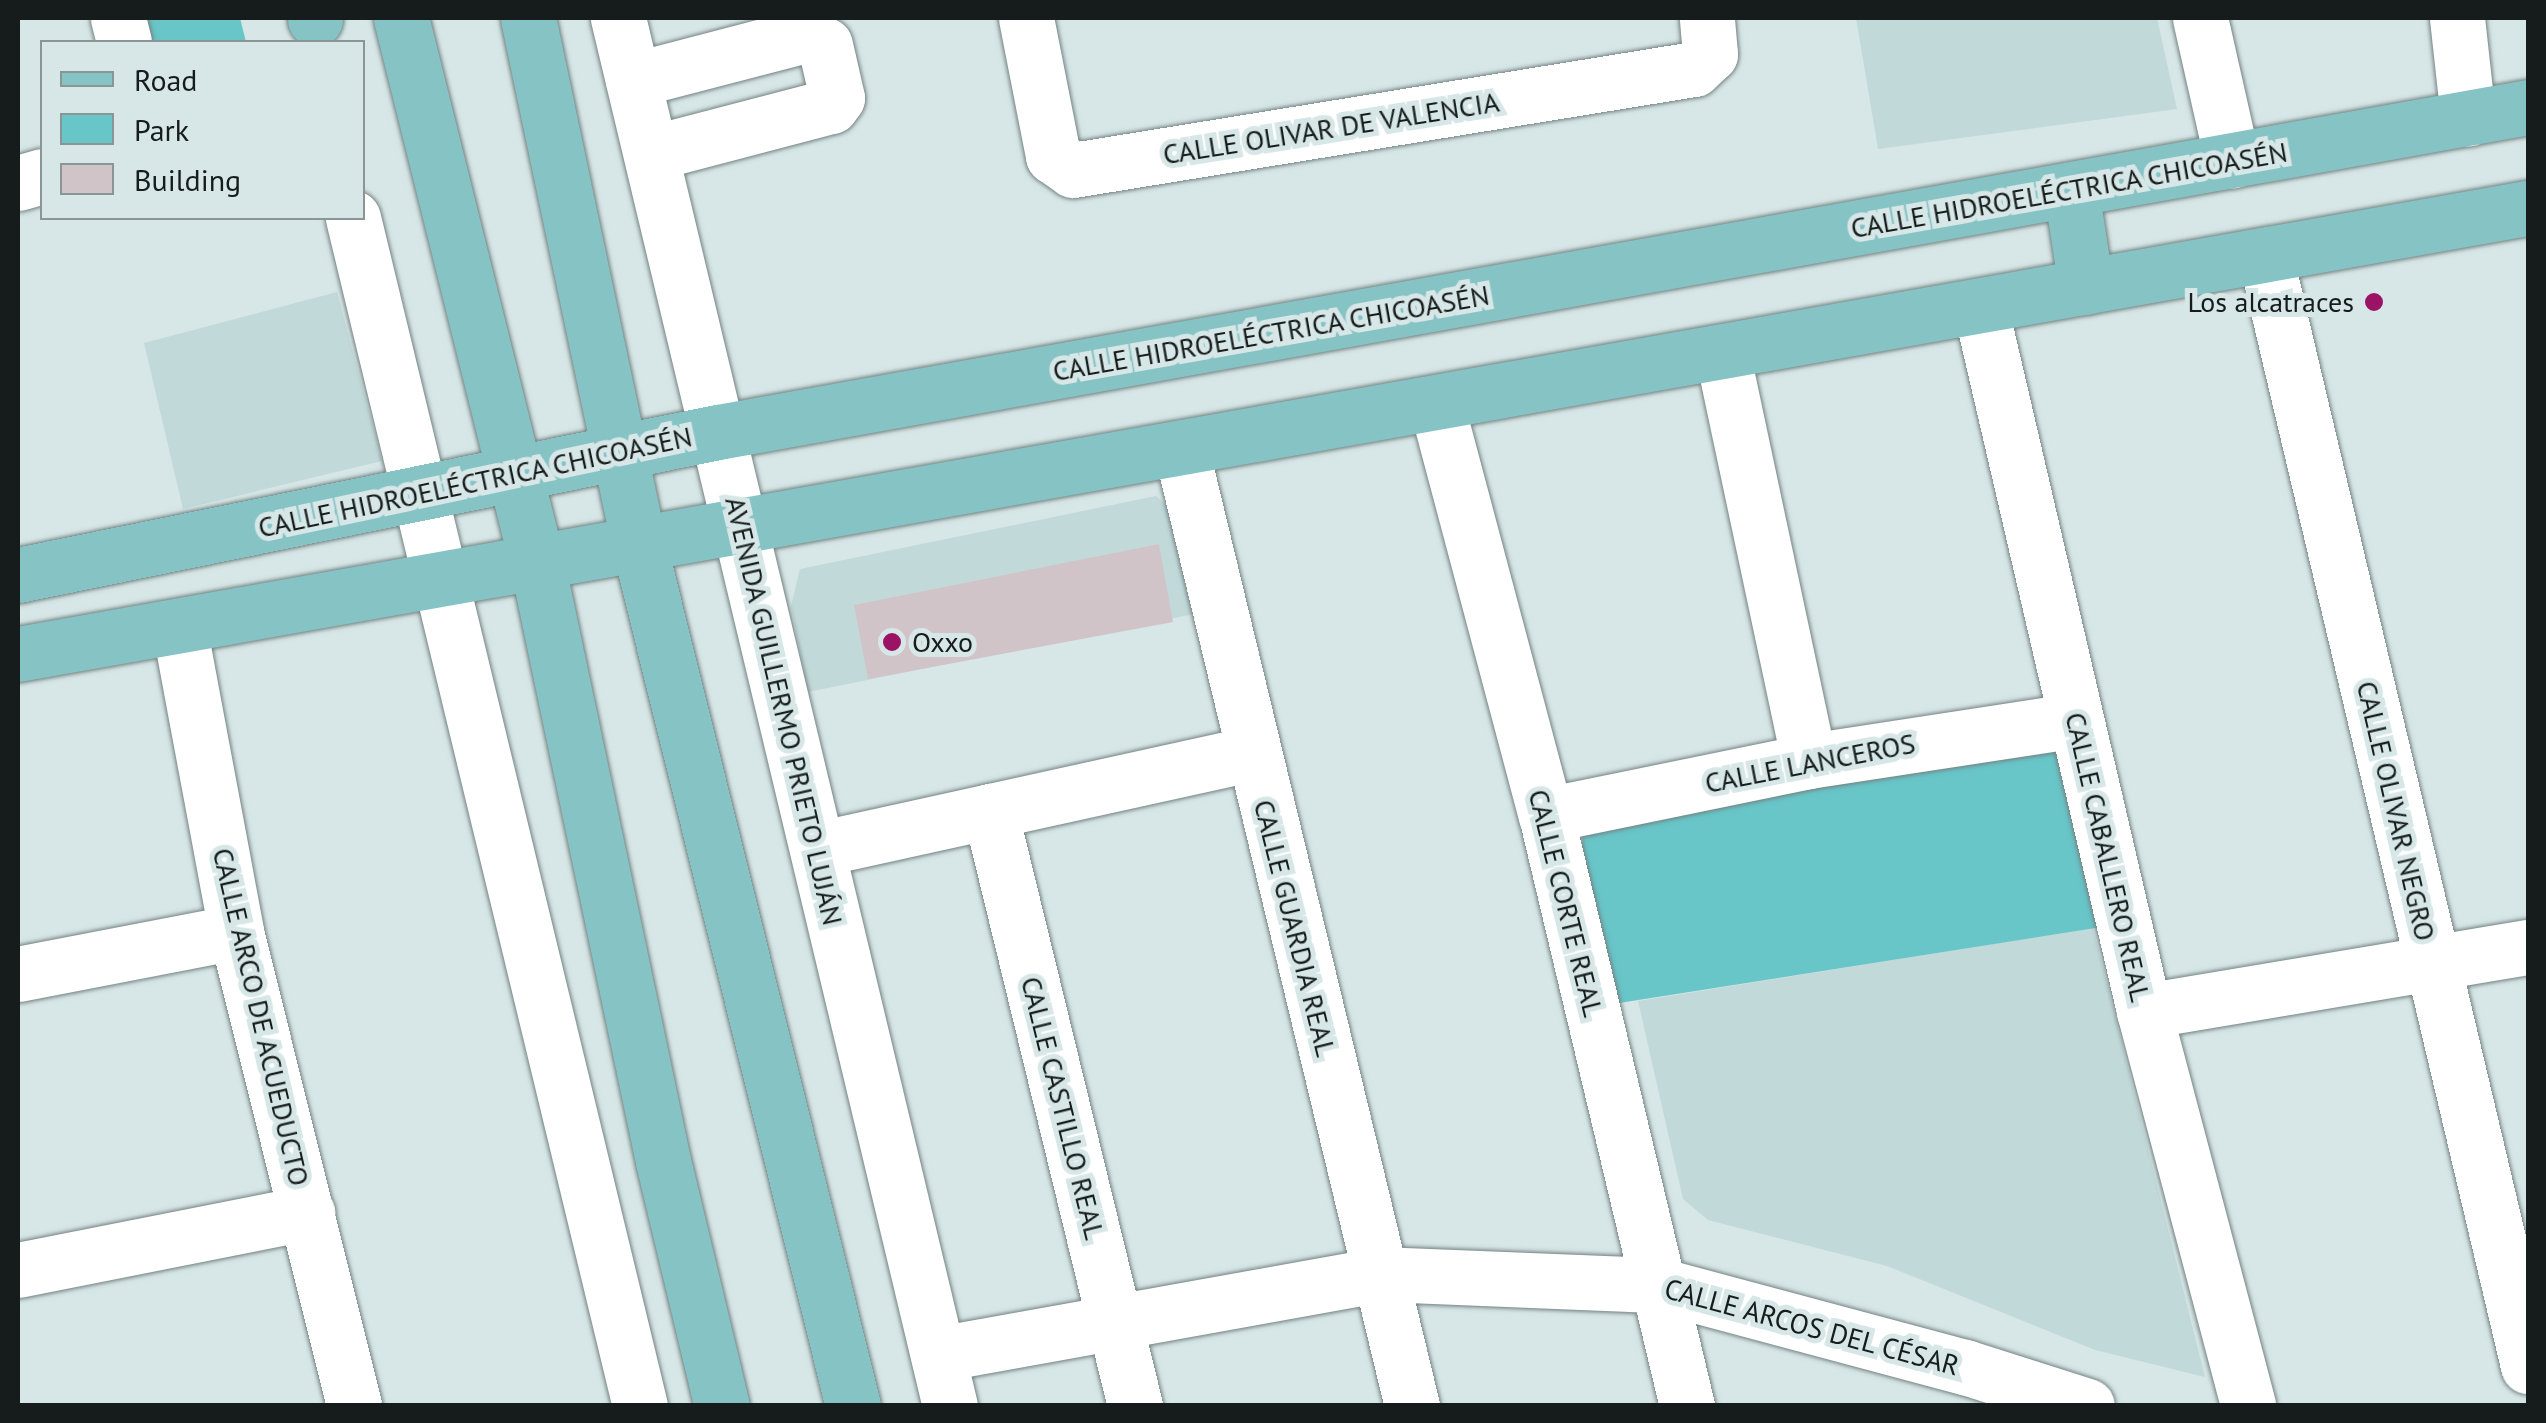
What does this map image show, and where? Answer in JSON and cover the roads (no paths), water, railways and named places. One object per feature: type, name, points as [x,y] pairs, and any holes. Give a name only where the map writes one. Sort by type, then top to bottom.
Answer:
[{"type":"main road","points":[[401,18],[537,563],[663,1160],[722,1406]]},
{"type":"main road","points":[[528,18],[639,545],[853,1406]]},
{"type":"main road","points":[[544,82],[545,18]]},
{"type":"main road","name":"CALLE HIDROELÉCTRICA CHICOASÉN","points":[[18,576],[718,432],[2528,108]]},
{"type":"main road","points":[[2071,190],[2086,287]]},
{"type":"main road","points":[[18,654],[2528,208]]},
{"type":"main road","points":[[663,1160],[667,1277],[683,1406]]},
{"type":"main road","points":[[833,1320],[866,1406]]},
{"type":"street","name":"AVENIDA GUILLERMO PRIETO LUJÁN","points":[[618,18],[950,1406]]},
{"type":"street","name":"CALLE OLIVAR DE VALENCIA","points":[[1026,18],[1054,156],[1072,170],[1694,69],[1710,54],[1707,18]]},
{"type":"street","points":[[2200,18],[2232,160]]},
{"type":"street","points":[[2456,18],[2468,118]]},
{"type":"street","points":[[634,80],[806,35],[825,44],[836,98],[831,106],[652,153]]},
{"type":"street","points":[[352,220],[640,1406]]},
{"type":"street","name":"CALLE OLIVAR NEGRO","points":[[2265,255],[2528,1366]]},
{"type":"street","name":"CALLE CABALLERO REAL","points":[[1980,306],[2144,1011],[2248,1406]]},
{"type":"street","points":[[1722,352],[1810,761]]},
{"type":"street","name":"CALLE CORTE REAL","points":[[1436,403],[1546,815],[1687,1406]]},
{"type":"street","name":"CALLE GUARDIA REAL","points":[[1180,450],[1412,1406]]},
{"type":"street","name":"CALLE ARCO DE ACUEDUCTO","points":[[179,626],[236,932],[354,1406]]},
{"type":"street","name":"CALLE LANCEROS","points":[[1546,815],[1810,761],[2076,720]]},
{"type":"street","points":[[818,849],[1251,754]]},
{"type":"street","name":"CALLE CASTILLO REAL","points":[[990,811],[1135,1406]]},
{"type":"street","points":[[18,974],[236,932]]},
{"type":"street","points":[[2144,1011],[2528,946]]},
{"type":"street","points":[[18,1270],[307,1212]]},
{"type":"street","name":"CALLE ARCOS DEL CÉSAR","points":[[938,1354],[1382,1274],[1658,1285],[1970,1386],[2087,1406]]},
{"type":"place","name":"Los alcatraces","points":[[2374,302]]},
{"type":"place","name":"Oxxo","points":[[892,642]]}]
